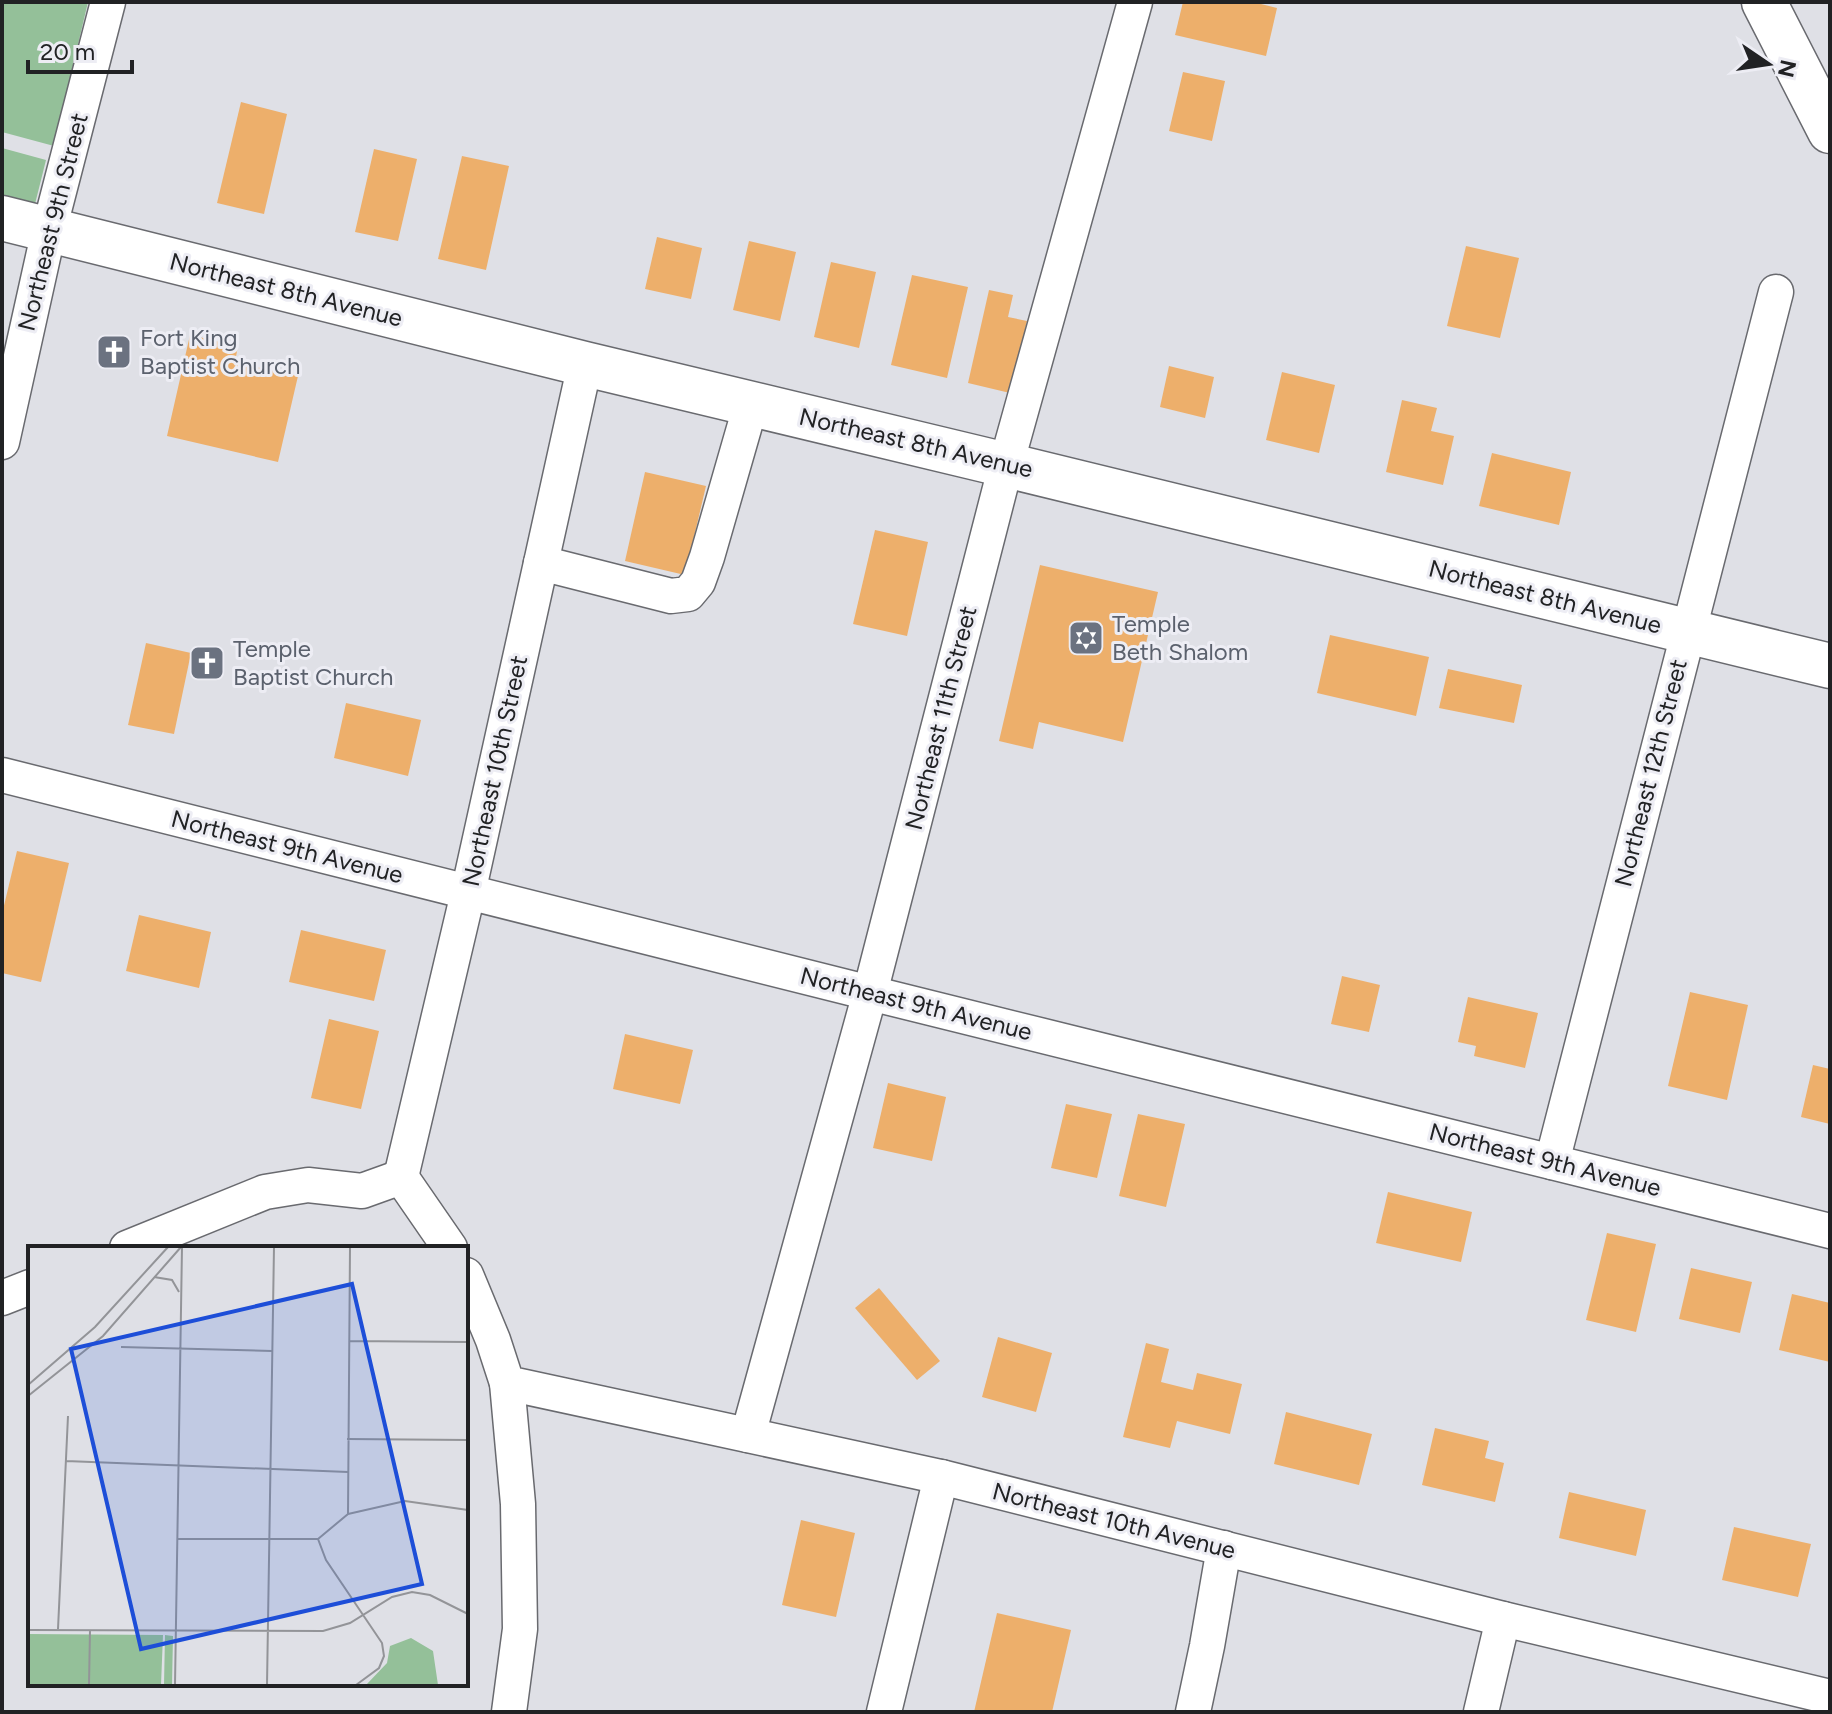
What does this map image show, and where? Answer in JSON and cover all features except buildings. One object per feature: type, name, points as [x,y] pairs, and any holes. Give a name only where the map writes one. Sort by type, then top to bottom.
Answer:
[{"type":"main road","points":[[1764,2],[1830,131]]},
{"type":"main road","name":"Northeast 8th Avenue","points":[[2,218],[585,364],[1830,666]]},
{"type":"street","name":"Northeast 9th Street","points":[[2,442],[49,230],[108,2]]},
{"type":"street","name":"Northeast 11th Street","points":[[748,1435],[870,993],[1006,465],[1135,2]]},
{"type":"street","name":"Northeast 12th Street","points":[[1552,1162],[1776,292]]},
{"type":"street","name":"Northeast 10th Street","points":[[401,1177],[468,893],[585,364]]},
{"type":"street","points":[[541,563],[671,596],[688,594],[698,582],[707,557],[751,404]]},
{"type":"street","name":"Northeast 9th Avenue","points":[[2,775],[1830,1231]]},
{"type":"street","points":[[132,1246],[265,1192],[308,1185],[362,1191],[401,1177],[449,1246]]},
{"type":"street","points":[[468,1280],[507,1383],[518,1504],[520,1629],[509,1712]]},
{"type":"street","points":[[2,1298],[28,1288]]},
{"type":"street","name":"Northeast 10th Avenue","points":[[507,1383],[941,1477],[1503,1619],[1786,1700],[1830,1697]]},
{"type":"street","points":[[884,1712],[941,1477]]},
{"type":"street","points":[[1193,1712],[1224,1548]]},
{"type":"street","points":[[1481,1712],[1503,1619]]},
{"type":"green space","points":[[2,2],[88,2],[54,146],[2,132]]},
{"type":"green space","points":[[2,148],[46,160],[34,208],[2,200]]},
{"type":"place","name":"Fort King Baptist Church","points":[[114,352]]},
{"type":"place","name":"Temple Beth Shalom","points":[[1086,638]]},
{"type":"place","name":"Temple Baptist Church","points":[[207,663]]}]
